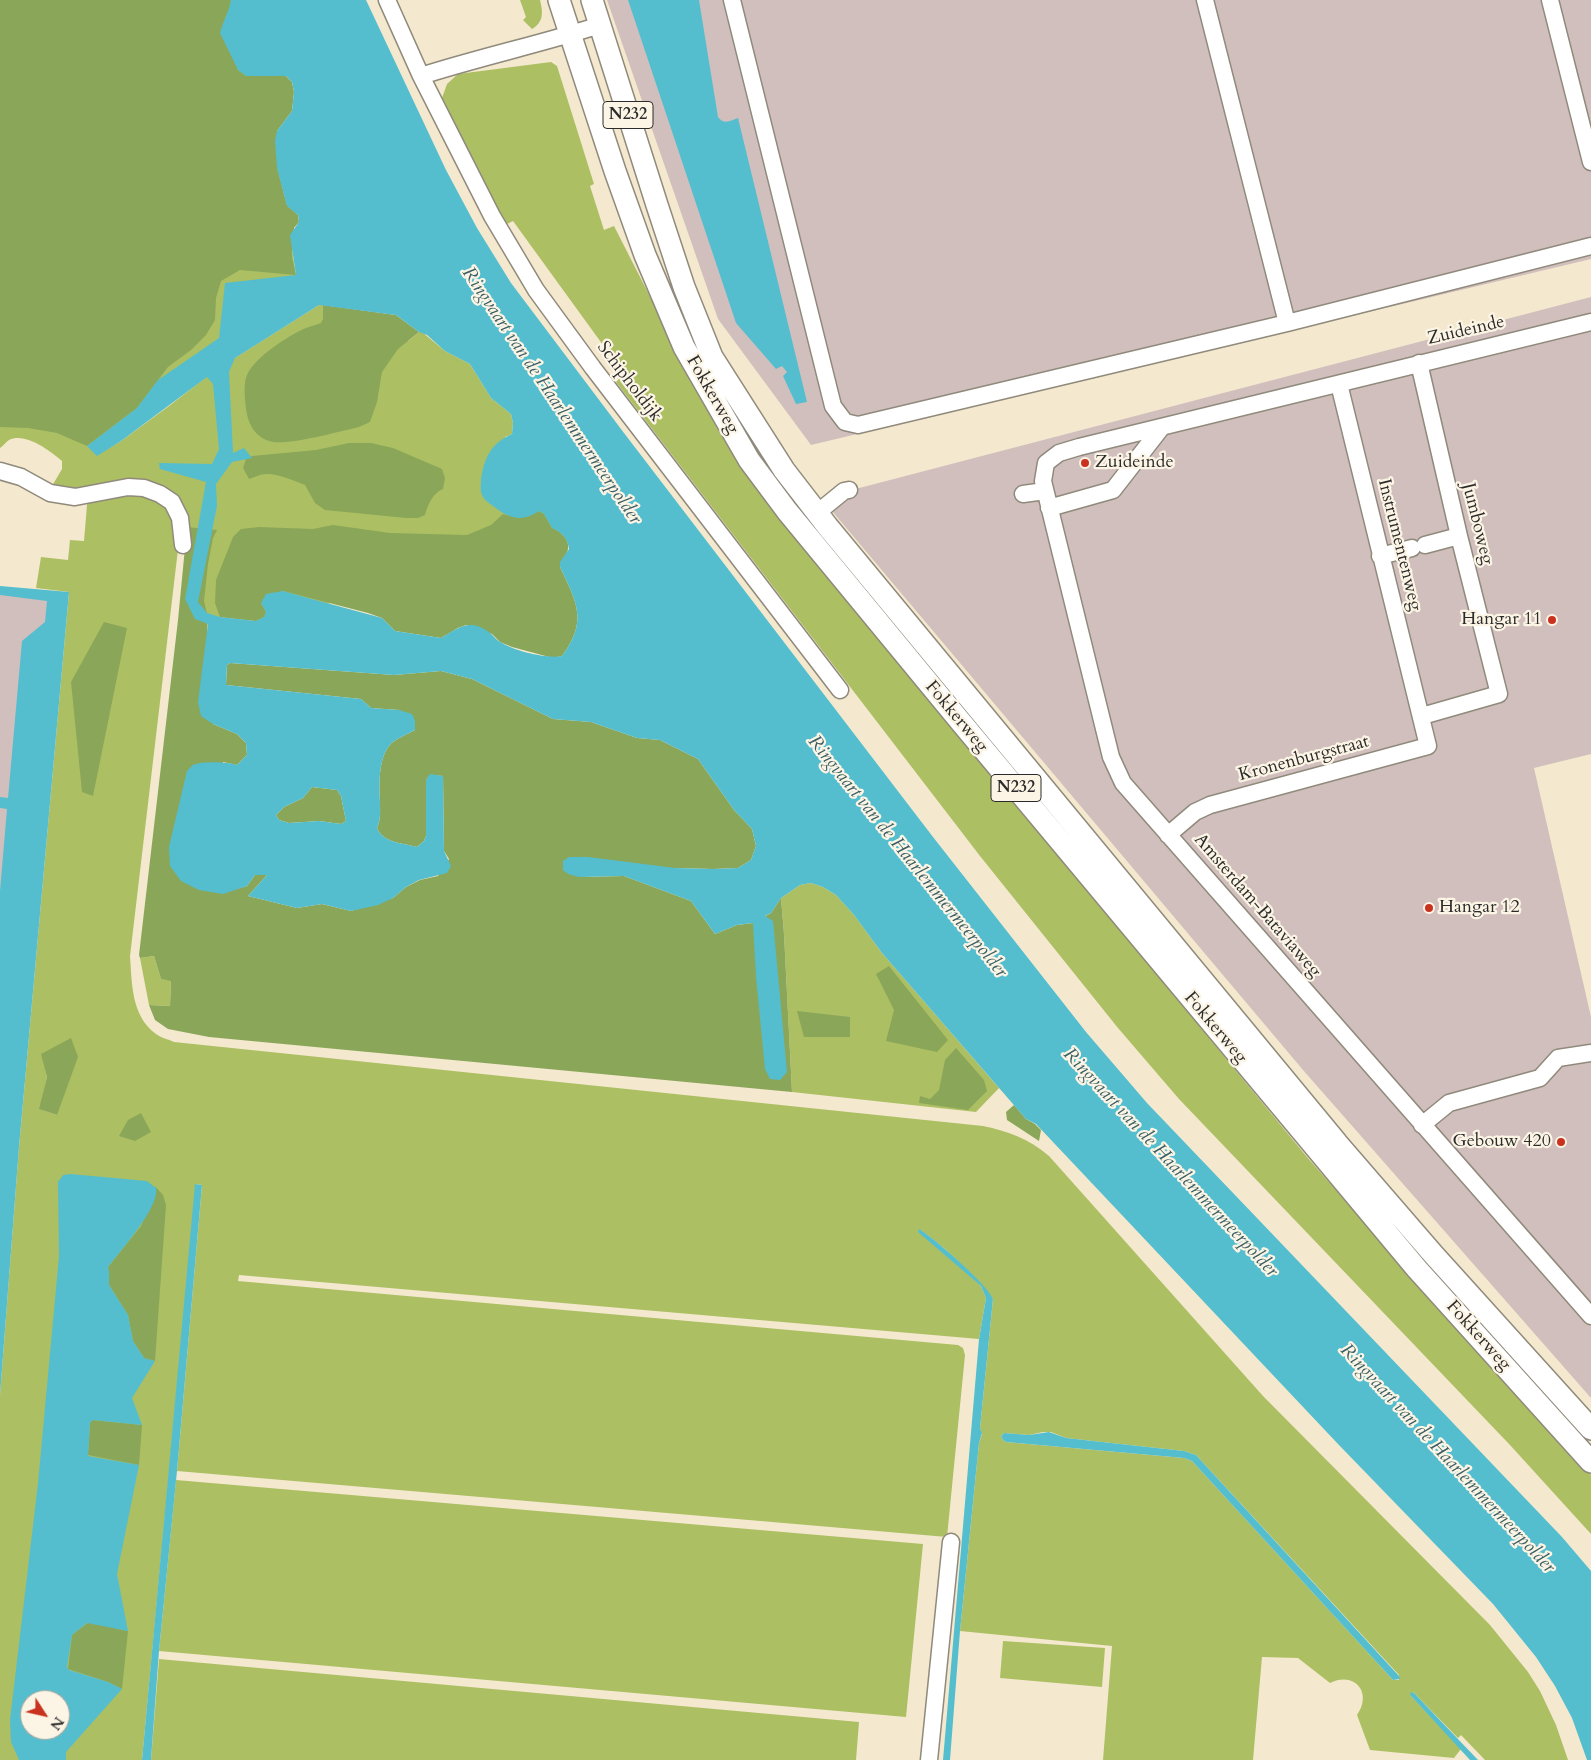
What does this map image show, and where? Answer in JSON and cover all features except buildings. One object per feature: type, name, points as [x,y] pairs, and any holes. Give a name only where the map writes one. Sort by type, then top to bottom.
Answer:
[{"type":"main road","name":"Fokkerweg","points":[[559,0],[615,171],[645,255],[684,347],[749,460],[787,511],[960,721],[1398,1246],[1591,1462]]},
{"type":"main road","name":"Fokkerweg","points":[[592,0],[656,205],[684,287],[712,357],[784,470],[817,513],[1337,1143],[1432,1254],[1591,1429]]},
{"type":"street","name":"Schipholdijk","points":[[387,0],[421,76],[492,216],[536,290],[593,368],[840,690]]},
{"type":"street","points":[[732,0],[832,406],[845,422],[858,425],[1287,323],[1591,246]]},
{"type":"street","points":[[1206,0],[1287,323]]},
{"type":"street","points":[[1550,0],[1591,162]]},
{"type":"street","points":[[421,76],[600,25]]},
{"type":"street","name":"Zuideinde","points":[[1059,453],[1591,322]]},
{"type":"street","name":"Jumboweg","points":[[1419,363],[1458,536],[1500,694],[1422,716]]},
{"type":"street","name":"Instrumentenweg","points":[[1339,384],[1380,556],[1422,716]]},
{"type":"street","points":[[1049,508],[1112,490],[1162,427]]},
{"type":"street","name":"Amsterdam-Bataviaweg","points":[[1059,453],[1046,464],[1043,481],[1111,757],[1123,783],[1591,1316]]},
{"type":"street","points":[[0,471],[21,477],[50,493],[75,497],[128,487],[144,488],[160,494],[172,502],[180,518],[183,544]]},
{"type":"street","points":[[817,513],[844,491],[849,490]]},
{"type":"street","points":[[1023,494],[1045,491]]},
{"type":"street","points":[[1380,556],[1458,536]]},
{"type":"street","name":"Kronenburgstraat","points":[[1168,835],[1195,812],[1210,805],[1428,746],[1422,716]]},
{"type":"street","points":[[1422,1125],[1449,1103],[1540,1078],[1558,1058],[1591,1053]]},
{"type":"street","points":[[929,1760],[951,1542]]},
{"type":"shaded area","points":[[607,0],[1591,0],[1591,259],[811,445],[718,319]]},
{"type":"shaded area","points":[[1591,297],[1591,754],[1534,768],[1591,1017],[1591,1398],[1303,1070],[821,498]]},
{"type":"shaded area","points":[[0,594],[52,601],[0,1087]]},
{"type":"green space","points":[[0,0],[253,0],[296,275],[97,455],[121,441],[214,371],[319,305],[323,305],[408,341],[419,332],[422,332],[445,351],[470,364],[491,398],[511,414],[513,423],[512,434],[505,437],[568,546],[256,621],[201,615],[187,527],[170,495],[80,491],[52,486],[62,469],[62,461],[51,452],[23,438],[9,440],[0,448]]},
{"type":"green space","points":[[0,0],[231,0],[230,11],[225,18],[238,70],[246,76],[286,76],[292,82],[294,92],[292,111],[277,131],[277,168],[287,205],[298,215],[299,222],[294,228],[292,257],[296,275],[240,270],[221,281],[216,298],[215,320],[206,335],[191,350],[168,367],[137,408],[87,446],[57,433],[28,428],[0,427]]},
{"type":"green space","points":[[520,0],[540,0],[542,9],[541,20],[532,29],[523,20],[526,17]]},
{"type":"green space","points":[[551,62],[557,66],[594,184],[590,186],[604,230],[614,226],[719,432],[773,509],[1307,1157],[1468,1341],[1591,1475],[1591,1534],[1510,1445],[1179,1099],[1118,1028],[980,856],[616,382],[624,374],[513,221],[505,225],[442,98],[447,84],[458,74]]},
{"type":"green space","points":[[323,305],[396,315],[419,332],[398,349],[382,372],[377,402],[370,422],[359,427],[313,438],[287,442],[264,439],[259,436],[248,419],[245,392],[247,375],[257,361],[273,347],[299,331],[321,323],[323,319]]},
{"type":"green space","points":[[349,443],[371,443],[393,448],[442,469],[445,478],[443,489],[431,499],[425,515],[418,518],[406,518],[325,510],[315,503],[305,485],[271,474],[249,479],[243,468],[246,459],[252,456],[316,450]]},
{"type":"green space","points":[[144,492],[171,508],[179,541],[130,956],[134,998],[137,1009],[148,1027],[156,1034],[174,1042],[983,1126],[1001,1130],[1026,1140],[1049,1156],[1263,1396],[1490,1625],[1528,1672],[1540,1691],[1556,1725],[1568,1760],[1485,1760],[1461,1735],[1458,1738],[1413,1692],[1411,1696],[1461,1749],[1454,1758],[1370,1750],[1357,1715],[1363,1699],[1359,1686],[1347,1680],[1330,1683],[1298,1658],[1262,1657],[1253,1760],[1103,1760],[1112,1646],[960,1631],[979,1443],[982,1434],[980,1428],[993,1299],[959,1261],[919,1229],[981,1286],[986,1298],[979,1339],[239,1275],[238,1281],[958,1345],[963,1348],[965,1355],[947,1537],[177,1471],[202,1185],[196,1184],[142,1760],[0,1760],[0,1395],[19,1147],[69,592],[36,588],[41,557],[68,560],[70,540],[84,541],[87,505],[90,498]],"holes":[[[42,1054],[57,1114],[40,1109],[47,1077]],[[1051,1432],[1066,1438],[1184,1451],[1196,1455],[1399,1675],[1399,1680],[1393,1680],[1192,1461],[1184,1458],[1006,1442],[1001,1436],[1004,1433],[1029,1435]]]},
{"type":"green space","points":[[538,511],[544,514],[552,528],[564,536],[568,545],[560,567],[575,602],[577,622],[570,644],[562,656],[553,658],[512,647],[500,642],[492,634],[466,625],[441,638],[395,631],[382,618],[368,613],[283,591],[261,603],[266,612],[264,617],[256,621],[220,617],[215,603],[216,580],[233,537],[241,529],[259,527],[313,529],[333,525],[390,533],[467,535],[491,525],[503,514],[521,517]]},
{"type":"green space","points":[[187,527],[217,530],[213,538],[208,564],[204,601],[208,618],[207,634],[213,724],[237,734],[246,743],[247,755],[237,765],[223,762],[236,889],[247,886],[255,875],[267,875],[248,896],[297,908],[322,904],[351,911],[393,898],[406,887],[420,880],[438,876],[449,859],[444,851],[443,776],[430,775],[426,780],[426,836],[424,841],[417,847],[389,840],[377,828],[380,815],[381,769],[385,753],[394,741],[415,730],[399,710],[371,708],[361,699],[226,685],[227,665],[230,663],[394,675],[441,671],[472,679],[553,719],[591,722],[637,738],[660,740],[698,759],[734,810],[752,829],[756,846],[751,860],[738,868],[675,868],[579,877],[624,876],[691,901],[715,934],[737,925],[753,923],[771,913],[781,898],[792,1092],[209,1037],[168,1029],[155,1020],[149,1005],[170,1006],[171,981],[161,979],[154,956],[140,958],[139,955]]},
{"type":"green space","points":[[104,622],[127,628],[93,796],[82,792],[71,682]]},
{"type":"green space","points":[[312,787],[337,790],[341,796],[346,821],[341,824],[319,821],[289,823],[279,820],[276,815],[284,807],[303,798]]},
{"type":"green space","points":[[811,883],[823,887],[836,895],[854,915],[882,953],[999,1088],[976,1112],[792,1092],[781,898],[800,885]]},
{"type":"green space","points":[[154,956],[161,979],[171,980],[170,1006],[149,1005],[140,958]]},
{"type":"green space","points":[[889,966],[948,1040],[937,1052],[886,1041],[894,1010],[876,974]]},
{"type":"green space","points":[[797,1011],[850,1017],[850,1037],[804,1037]]},
{"type":"green space","points":[[71,1038],[78,1057],[57,1115],[39,1109],[47,1077],[41,1054]]},
{"type":"green space","points":[[956,1048],[984,1080],[987,1091],[968,1110],[919,1103],[920,1096],[930,1099],[939,1090],[945,1060]]},
{"type":"green space","points":[[1014,1105],[1026,1119],[1041,1130],[1039,1141],[1007,1120],[1006,1112]]},
{"type":"green space","points":[[141,1113],[151,1132],[135,1141],[119,1136],[128,1120]]},
{"type":"green space","points":[[154,1185],[163,1195],[166,1205],[155,1361],[144,1358],[133,1341],[128,1315],[109,1285],[108,1267],[141,1226],[156,1188]]},
{"type":"green space","points":[[92,1420],[142,1425],[139,1465],[88,1455],[90,1423]]},
{"type":"green space","points":[[176,1480],[923,1544],[906,1717],[159,1651]]},
{"type":"green space","points":[[89,1622],[128,1631],[122,1689],[108,1682],[68,1669],[72,1635]]},
{"type":"green space","points":[[1003,1641],[1105,1648],[1102,1687],[1000,1678]]},
{"type":"green space","points":[[159,1659],[859,1722],[856,1760],[151,1760]]},
{"type":"water","name":"Ringvaart van de Haarlemmermeerpolder","points":[[231,0],[366,0],[446,170],[477,228],[511,283],[933,837],[1086,1032],[1147,1103],[1562,1537],[1591,1571],[1591,1760],[1587,1760],[1572,1718],[1555,1686],[1536,1657],[1493,1604],[1338,1444],[1036,1124],[1026,1119],[882,953],[854,915],[836,895],[823,887],[811,883],[800,885],[781,898],[771,913],[765,916],[773,921],[787,1072],[780,1080],[770,1079],[765,1069],[753,923],[737,925],[715,934],[691,901],[624,876],[579,877],[568,874],[563,870],[563,861],[569,857],[588,857],[675,868],[713,869],[738,868],[751,860],[756,846],[752,829],[734,810],[698,759],[660,740],[637,738],[591,722],[553,719],[472,679],[441,671],[394,675],[230,663],[227,665],[226,685],[361,699],[371,708],[399,710],[412,714],[415,721],[415,730],[394,741],[389,746],[382,761],[380,815],[377,828],[389,840],[417,847],[424,841],[426,836],[426,780],[430,774],[443,776],[444,851],[451,866],[447,873],[419,880],[406,887],[393,898],[378,905],[351,911],[322,904],[297,908],[248,896],[267,875],[255,875],[247,886],[223,894],[199,890],[181,881],[170,866],[169,847],[187,771],[193,765],[203,763],[237,765],[247,755],[246,743],[237,734],[213,724],[201,716],[198,702],[208,624],[195,619],[185,599],[206,482],[160,469],[159,463],[212,464],[219,449],[213,384],[207,377],[121,441],[97,456],[87,446],[137,408],[158,380],[219,338],[225,283],[296,275],[290,235],[299,222],[298,215],[287,206],[277,168],[275,141],[277,131],[292,111],[294,92],[292,82],[286,76],[246,76],[238,70],[220,33]],"holes":[[[319,305],[396,315],[419,332],[427,335],[445,351],[470,364],[491,398],[511,414],[513,423],[512,434],[499,442],[490,452],[484,465],[481,493],[488,503],[515,518],[533,515],[539,511],[544,514],[552,528],[566,539],[569,549],[560,562],[560,567],[575,602],[577,622],[570,644],[562,656],[531,654],[515,649],[500,642],[483,628],[471,625],[460,628],[441,638],[395,631],[382,618],[283,591],[266,594],[261,603],[266,612],[264,617],[256,621],[220,617],[207,613],[198,602],[217,506],[216,484],[232,462],[252,458],[244,448],[233,453],[229,372],[235,358]],[[312,787],[337,790],[341,796],[346,821],[341,824],[319,821],[289,823],[279,820],[276,815],[284,807],[303,798]]]},
{"type":"water","points":[[628,0],[699,0],[718,117],[725,122],[738,118],[807,402],[796,404],[783,376],[787,372],[782,366],[776,369],[736,323]]},
{"type":"water","points":[[0,586],[69,592],[19,1147],[0,1395],[0,891],[7,809],[0,808],[0,797],[8,798],[22,641],[45,622],[47,601],[0,595]]},
{"type":"water","points":[[70,1174],[147,1181],[156,1188],[156,1196],[146,1217],[108,1267],[109,1285],[128,1315],[133,1341],[144,1358],[155,1361],[132,1398],[142,1425],[93,1420],[90,1423],[88,1456],[139,1465],[117,1574],[128,1631],[87,1623],[72,1635],[67,1667],[69,1670],[108,1682],[122,1689],[66,1752],[66,1760],[19,1760],[11,1742],[10,1720],[38,1483],[59,1256],[58,1182],[63,1175]]},
{"type":"water","points":[[195,1184],[202,1185],[159,1651],[151,1760],[142,1760]]},
{"type":"water","points":[[919,1229],[971,1273],[993,1299],[980,1428],[982,1433],[979,1443],[960,1631],[950,1760],[943,1760],[979,1339],[986,1298],[981,1286],[918,1232]]},
{"type":"water","points":[[1049,1432],[1066,1438],[1184,1451],[1196,1455],[1400,1679],[1393,1680],[1192,1461],[1184,1458],[1006,1442],[1001,1436],[1004,1433],[1029,1435]]},
{"type":"water","points":[[1412,1692],[1478,1760],[1470,1760],[1411,1696]]},
{"type":"place","name":"Zuideinde","points":[[1085,463]]},
{"type":"place","name":"Hangar 11","points":[[1552,620]]},
{"type":"place","name":"Hangar 12","points":[[1429,908]]},
{"type":"place","name":"Gebouw 420","points":[[1561,1142]]}]
